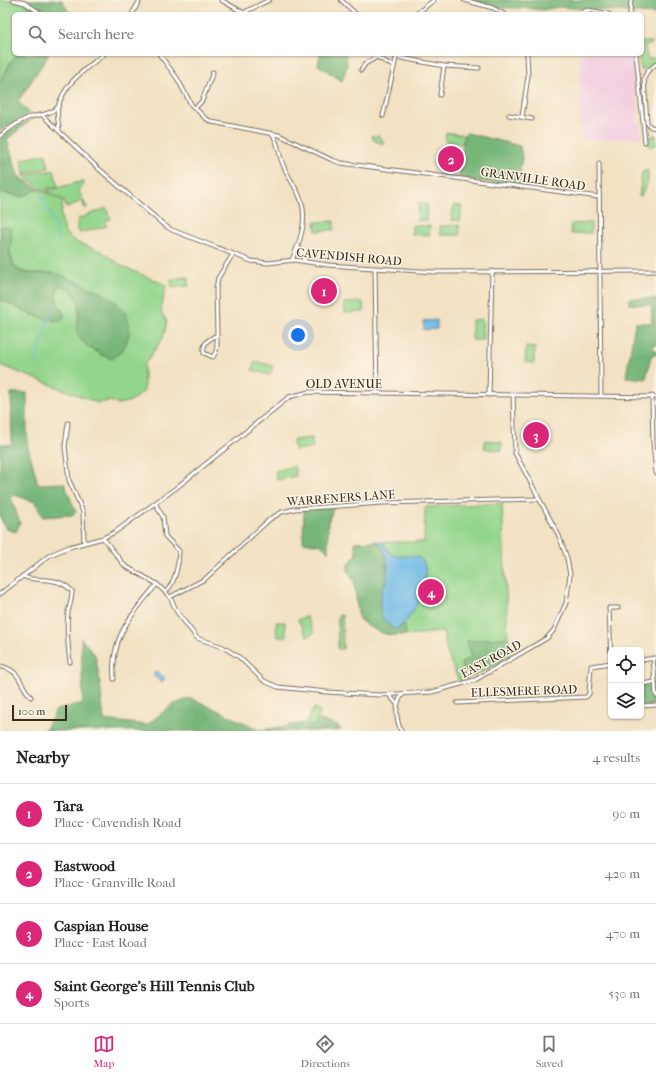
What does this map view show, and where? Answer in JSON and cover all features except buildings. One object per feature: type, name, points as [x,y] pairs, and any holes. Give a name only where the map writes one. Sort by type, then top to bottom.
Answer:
[{"type":"street","points":[[13,0],[25,3],[39,12]]},
{"type":"street","points":[[133,12],[140,0]]},
{"type":"street","points":[[221,0],[242,12]]},
{"type":"street","points":[[246,12],[268,0]]},
{"type":"street","points":[[341,0],[354,12]]},
{"type":"street","points":[[419,12],[434,0]]},
{"type":"street","points":[[464,0],[494,8],[501,12]]},
{"type":"street","points":[[630,12],[631,0]]},
{"type":"street","points":[[136,8],[137,12]]},
{"type":"street","points":[[582,12],[588,10],[598,12]]},
{"type":"street","points":[[0,136],[17,123],[30,117],[43,116],[52,112],[58,107],[74,78],[102,56]]},
{"type":"street","name":"GRANVILLE ROAD","points":[[161,56],[177,78],[192,106],[205,118],[212,122],[290,139],[341,163],[599,198],[601,396]]},
{"type":"street","points":[[383,116],[396,56],[444,66],[479,68]]},
{"type":"street","points":[[522,117],[528,76],[527,56]]},
{"type":"street","points":[[636,56],[645,142]]},
{"type":"street","points":[[361,67],[377,58],[393,66]]},
{"type":"street","points":[[656,64],[647,72],[644,79],[647,123],[651,127],[656,128]]},
{"type":"street","points":[[440,95],[444,66]]},
{"type":"street","points":[[195,108],[202,101],[214,72]]},
{"type":"street","points":[[58,107],[59,131]]},
{"type":"street","points":[[509,115],[532,119]]},
{"type":"street","name":"CAVENDISH ROAD","points":[[43,116],[151,215],[164,225],[172,230],[233,254],[259,262],[273,263],[292,260],[328,266],[435,272],[600,270],[656,271]]},
{"type":"street","points":[[272,134],[276,140],[281,161],[303,208],[303,222],[298,246],[292,260]]},
{"type":"street","points":[[599,163],[599,198]]},
{"type":"street","points":[[298,246],[304,261]]},
{"type":"street","points":[[217,335],[208,340],[203,348],[204,353],[213,357],[217,348],[217,335],[216,289],[218,278],[233,254]]},
{"type":"street","points":[[375,269],[377,393]]},
{"type":"street","points":[[489,395],[492,271]]},
{"type":"street","name":"OLD AVENUE","points":[[0,594],[50,555],[69,547],[103,538],[116,532],[155,504],[289,396],[309,392],[656,397]]},
{"type":"street","name":"EAST ROAD","points":[[170,597],[177,612],[197,638],[214,642],[232,652],[264,681],[271,685],[327,692],[389,695],[432,692],[475,680],[547,638],[554,630],[568,592],[569,566],[559,536],[538,499],[515,453],[513,395]]},
{"type":"street","points":[[652,396],[653,442],[656,473]]},
{"type":"street","points":[[68,422],[65,447],[69,480],[83,512],[84,543]]},
{"type":"street","name":"WARRENERS LANE","points":[[170,597],[205,579],[270,519],[282,512],[294,509],[362,504],[538,499]]},
{"type":"street","points":[[155,504],[163,517],[165,536],[179,551],[176,571],[170,588],[166,592]]},
{"type":"street","points":[[103,538],[125,566],[157,584],[170,597]]},
{"type":"street","points":[[22,576],[32,580],[44,578],[64,583],[72,591],[72,600],[68,612],[67,629],[70,662]]},
{"type":"street","points":[[114,679],[112,666],[118,637],[136,610],[157,584]]},
{"type":"street","points":[[610,647],[609,608],[618,608]]},
{"type":"street","points":[[644,660],[655,658],[656,696]]},
{"type":"street","name":"ELLESMERE ROAD","points":[[457,703],[586,697],[589,694],[591,666],[608,663]]},
{"type":"street","points":[[0,666],[10,668],[16,673],[26,692],[31,697]]},
{"type":"street","points":[[644,684],[655,682]]},
{"type":"street","points":[[401,731],[398,722],[397,704],[403,694]]},
{"type":"street","points":[[389,695],[397,704]]},
{"type":"street","points":[[644,706],[656,705]]},
{"type":"shaded area","points":[[580,56],[633,56],[639,117],[636,118],[636,123],[640,123],[642,138],[581,140],[579,102]]},
{"type":"green space","points":[[0,0],[13,0],[25,3],[30,12],[12,12],[12,56],[16,56],[12,60],[0,81]]},
{"type":"green space","points":[[13,0],[62,0],[69,12],[30,12],[25,3]]},
{"type":"green space","points":[[472,0],[656,0],[656,14],[559,7],[543,10],[498,8]]},
{"type":"green space","points":[[644,42],[652,42],[652,44],[645,46],[648,59],[655,58],[656,61],[645,70],[641,70],[638,56],[644,56]]},
{"type":"green space","points":[[16,56],[48,56],[18,101],[30,114],[0,131],[0,81],[12,60]]},
{"type":"green space","points":[[320,56],[346,56],[347,66],[342,81],[318,65]]},
{"type":"green space","points":[[33,119],[7,139],[18,176],[39,189],[21,197],[0,192],[0,138],[18,125]]},
{"type":"green space","points":[[446,132],[464,135],[463,144],[445,141]]},
{"type":"green space","points":[[467,133],[520,146],[522,158],[520,169],[526,188],[459,178],[464,135]]},
{"type":"green space","points":[[372,135],[375,137],[377,135],[382,139],[384,145],[373,140]]},
{"type":"green space","points":[[656,135],[656,145],[649,147],[648,137]]},
{"type":"green space","points":[[46,154],[49,168],[24,173],[22,159]]},
{"type":"green space","points":[[54,170],[58,186],[43,190],[23,175]]},
{"type":"green space","points":[[648,170],[648,181],[641,196],[639,196],[642,172]]},
{"type":"green space","points":[[83,181],[84,185],[79,189],[79,191],[87,208],[85,209],[82,201],[66,208],[64,200],[46,191]]},
{"type":"green space","points":[[39,189],[63,201],[61,215],[65,233],[78,243],[101,251],[122,266],[166,285],[161,311],[167,322],[163,338],[144,365],[144,391],[131,401],[119,404],[110,401],[98,403],[0,365],[0,299],[30,314],[55,321],[62,310],[58,305],[55,294],[60,285],[68,288],[77,297],[79,309],[77,330],[87,347],[96,351],[103,357],[87,286],[54,273],[30,273],[18,270],[14,265],[9,248],[12,234],[5,226],[0,227],[0,192],[21,197]]},
{"type":"green space","points":[[419,203],[427,204],[426,221],[417,220]]},
{"type":"green space","points":[[454,205],[462,206],[460,221],[451,220]]},
{"type":"green space","points":[[106,208],[111,219],[105,221],[107,226],[80,233],[77,228],[78,219]]},
{"type":"green space","points":[[334,221],[334,230],[316,231],[315,222]]},
{"type":"green space","points":[[591,223],[591,233],[571,234],[571,224]]},
{"type":"green space","points":[[412,225],[430,226],[429,235],[411,234]]},
{"type":"green space","points":[[459,225],[460,235],[440,235],[440,226]]},
{"type":"green space","points":[[5,226],[11,229],[10,254],[13,264],[17,269],[29,273],[59,274],[94,289],[112,299],[119,306],[125,313],[129,332],[126,344],[119,354],[112,359],[82,341],[77,331],[79,308],[77,299],[69,289],[65,287],[60,285],[56,293],[57,300],[65,316],[60,321],[53,321],[38,317],[0,299],[0,227]]},
{"type":"green space","points":[[188,277],[189,286],[172,288],[171,279]]},
{"type":"green space","points":[[629,298],[656,299],[656,345],[653,345],[653,350],[656,350],[656,355],[651,356],[646,379],[626,377],[635,323],[652,323],[651,305],[629,304]]},
{"type":"green space","points":[[363,302],[364,312],[345,313],[344,303]]},
{"type":"green space","points":[[482,319],[483,340],[472,340],[472,320]]},
{"type":"green space","points":[[526,347],[535,348],[534,363],[525,362]]},
{"type":"green space","points":[[255,361],[273,366],[270,375],[252,370]]},
{"type":"green space","points":[[11,393],[27,393],[27,443],[38,484],[64,483],[76,512],[72,515],[43,517],[35,502],[14,495],[11,498],[20,523],[16,532],[6,529],[0,517],[0,444],[12,445]]},
{"type":"green space","points":[[312,438],[313,448],[294,450],[293,440]]},
{"type":"green space","points":[[485,440],[502,442],[501,451],[484,448]]},
{"type":"green space","points":[[294,466],[296,476],[277,480],[275,471]]},
{"type":"green space","points":[[502,503],[508,637],[467,641],[472,656],[461,663],[466,679],[459,681],[447,653],[443,632],[409,635],[389,634],[369,626],[359,619],[354,581],[348,571],[348,565],[356,555],[355,542],[424,542],[425,507]]},
{"type":"green space","points":[[334,507],[328,522],[328,552],[321,545],[303,542],[304,508]]},
{"type":"green space","points":[[375,541],[381,546],[385,553],[386,562],[385,583],[380,609],[401,627],[405,624],[406,634],[387,634],[369,627],[359,619],[354,581],[348,571],[348,565],[356,555],[355,542]]},
{"type":"green space","points":[[342,615],[343,649],[338,649],[338,616]]},
{"type":"green space","points":[[306,616],[314,633],[307,637],[298,620]]},
{"type":"green space","points":[[276,622],[285,622],[286,637],[277,637]]},
{"type":"green space","points":[[508,637],[512,648],[506,658],[466,679],[461,663],[472,656],[466,641]]},
{"type":"green space","points":[[81,638],[95,655],[99,675],[104,720],[147,725],[172,705],[191,698],[260,730],[306,723],[313,727],[317,719],[338,726],[341,730],[42,731],[46,729],[56,710],[83,703]]},
{"type":"green space","points":[[655,682],[656,705],[644,706],[644,684]]},
{"type":"green space","points":[[314,708],[321,712],[313,727],[306,723]]},
{"type":"water","points":[[437,320],[437,329],[424,330],[423,321]]},
{"type":"water","points":[[375,541],[383,542],[388,551],[393,555],[418,557],[422,560],[425,567],[423,587],[414,610],[401,626],[394,629],[384,620],[381,613],[380,607],[383,588],[387,581],[388,575],[385,552],[379,543]]},
{"type":"water","points":[[156,671],[165,678],[162,683],[153,675]]},
{"type":"waterway","points":[[43,196],[45,205],[54,222],[58,239]]},
{"type":"waterway","points":[[35,369],[38,351],[53,310]]},
{"type":"place","name":"Eastwood","points":[[451,159]]},
{"type":"place","name":"Tara","points":[[324,291]]},
{"type":"place","name":"Caspian House","points":[[536,435]]},
{"type":"place","name":"Saint George's Hill Tennis Club","points":[[431,592]]}]
